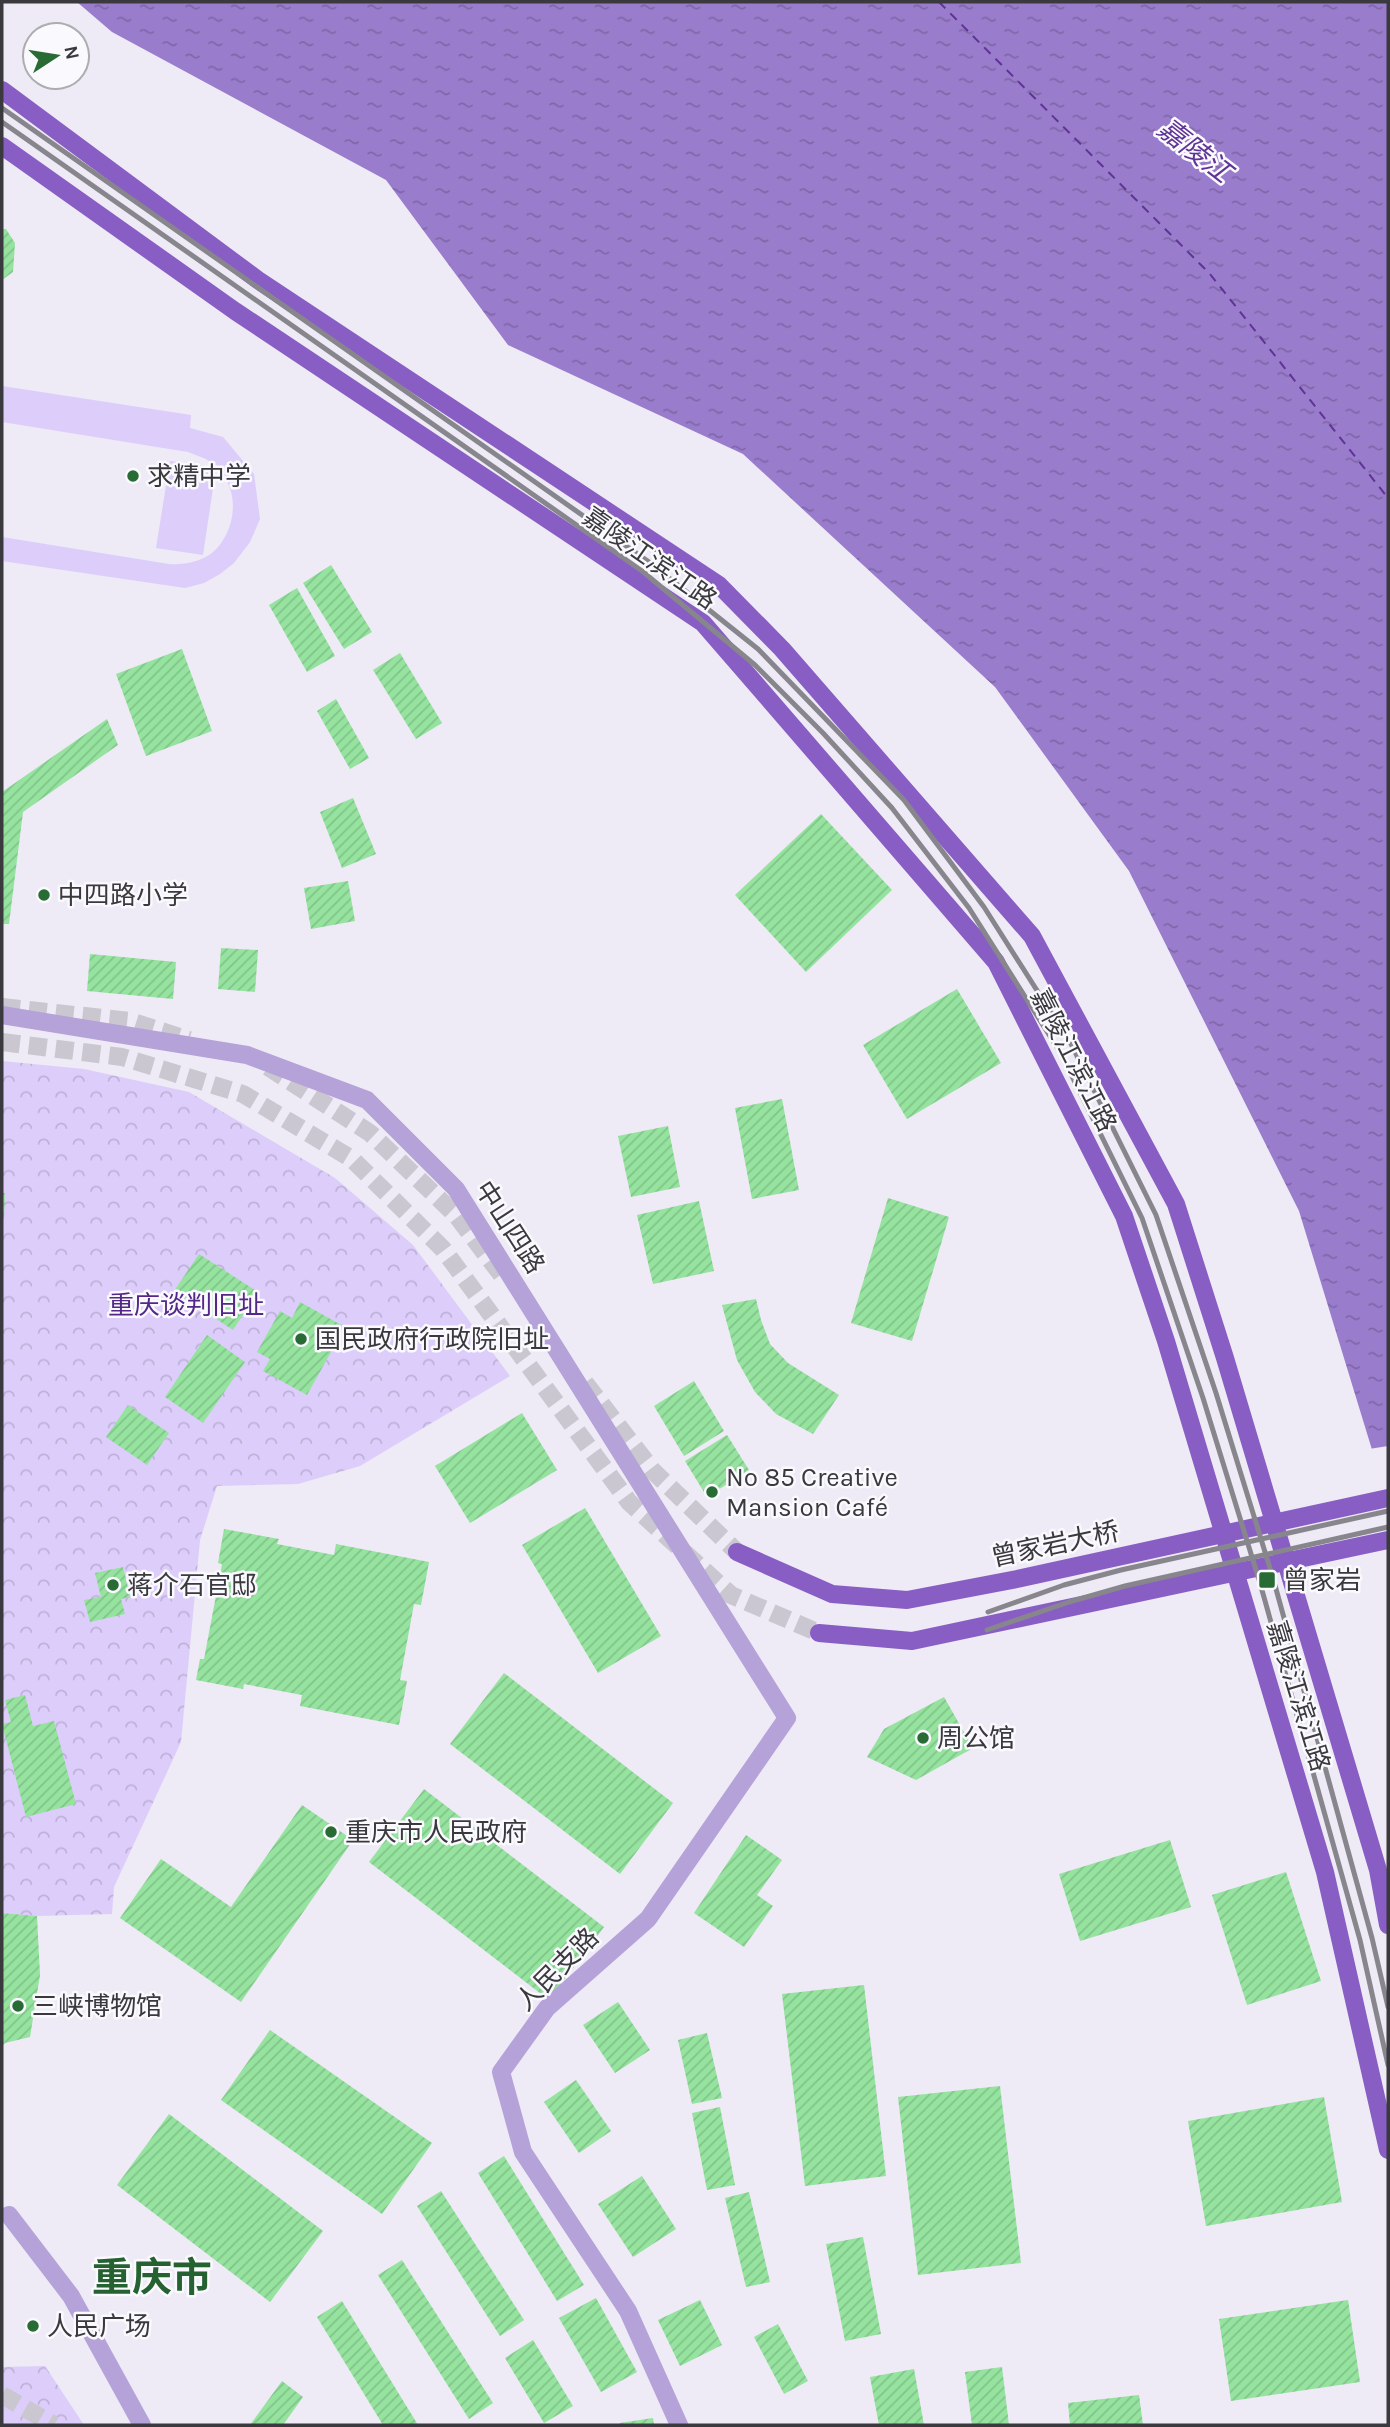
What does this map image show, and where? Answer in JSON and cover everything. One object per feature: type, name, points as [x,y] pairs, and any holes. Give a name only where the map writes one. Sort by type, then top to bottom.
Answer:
[{"type":"main road","name":"嘉陵江滨江路","points":[[2,90],[258,280],[719,585],[782,649],[1032,936],[1176,1204],[1225,1358],[1374,1857],[1388,1925]]},
{"type":"main road","name":"嘉陵江滨江路","points":[[2,146],[235,311],[703,623],[996,962],[1124,1216],[1166,1341],[1325,1872],[1388,2150]]},
{"type":"main road","name":"曾家岩大桥","points":[[737,1552],[832,1594],[907,1600],[1388,1498]]},
{"type":"main road","points":[[819,1633],[912,1641],[1388,1540]]},
{"type":"street","name":"中山四路","points":[[2,1015],[247,1055],[367,1100],[456,1189],[787,1718]]},
{"type":"street","name":"人民支路","points":[[679,2425],[628,2311],[523,2152],[501,2073],[547,2008],[648,1919],[787,1718]]},
{"type":"street","points":[[9,2215],[71,2296],[142,2425]]},
{"type":"green space","points":[[2,386],[191,415],[190,428],[223,437],[254,474],[260,519],[250,542],[234,563],[220,574],[204,583],[185,588],[2,561],[2,537],[169,564],[192,562],[212,553],[220,544],[231,523],[233,511],[230,487],[216,468],[203,555],[156,548],[170,461],[216,467],[206,459],[188,452],[2,422]]},
{"type":"green space","name":"重庆谈判旧址","points":[[2,1061],[84,1069],[189,1092],[335,1178],[413,1245],[510,1376],[360,1466],[298,1484],[217,1486],[200,1540],[181,1742],[114,1887],[112,1914],[37,1916],[2,1913]]},
{"type":"green space","points":[[45,2366],[84,2425],[2,2425],[2,2367]]},
{"type":"water","name":"嘉陵江","points":[[77,2],[1388,2],[1388,1502],[1299,1211],[1129,871],[995,687],[743,454],[508,345],[386,180],[112,32]]},
{"type":"pier","points":[[1388,1446],[1388,1505],[1385,1503],[1369,1449]]},
{"type":"building","points":[[2,229],[6,229],[15,243],[13,272],[2,280]]},
{"type":"building","points":[[331,565],[372,632],[344,649],[303,583]]},
{"type":"building","points":[[297,588],[335,656],[307,672],[269,605]]},
{"type":"building","points":[[182,649],[212,731],[146,756],[116,674]]},
{"type":"building","points":[[400,653],[442,723],[416,739],[373,670]]},
{"type":"building","points":[[336,699],[369,758],[350,769],[317,711]]},
{"type":"building","points":[[107,719],[118,745],[23,812],[9,924],[2,924],[2,792]]},
{"type":"building","points":[[353,798],[376,854],[342,868],[320,812]]},
{"type":"building","points":[[821,814],[892,890],[806,972],[735,895]]},
{"type":"building","points":[[348,881],[355,921],[311,929],[304,888]]},
{"type":"building","points":[[221,948],[258,950],[255,992],[218,989]]},
{"type":"building","points":[[90,954],[176,962],[173,999],[87,991]]},
{"type":"building","points":[[957,989],[1001,1063],[907,1119],[863,1045]]},
{"type":"building","points":[[782,1099],[799,1190],[752,1199],[735,1108]]},
{"type":"building","points":[[668,1126],[680,1187],[631,1197],[618,1136]]},
{"type":"building","points":[[2,1193],[5,1193],[4,1219],[2,1219]]},
{"type":"building","points":[[888,1198],[949,1217],[912,1341],[851,1323]]},
{"type":"building","points":[[699,1201],[714,1271],[653,1284],[637,1215]]},
{"type":"building","points":[[199,1254],[258,1292],[233,1330],[174,1291]]},
{"type":"building","points":[[756,1299],[770,1344],[788,1363],[839,1395],[813,1434],[776,1414],[755,1392],[737,1360],[722,1305]]},
{"type":"building","name":"国民政府行政院旧址","points":[[300,1302],[345,1327],[307,1395],[263,1371],[270,1359],[257,1352],[280,1311],[292,1318]]},
{"type":"building","points":[[207,1335],[245,1362],[203,1423],[165,1397]]},
{"type":"building","points":[[694,1381],[724,1431],[684,1456],[654,1406]]},
{"type":"building","points":[[128,1405],[169,1433],[147,1465],[106,1437]]},
{"type":"building","points":[[522,1413],[557,1470],[470,1523],[435,1466]]},
{"type":"building","points":[[727,1435],[749,1470],[707,1497],[685,1461]]},
{"type":"building","points":[[585,1508],[661,1636],[598,1673],[522,1545]]},
{"type":"building","points":[[224,1529],[279,1539],[277,1544],[334,1555],[336,1544],[429,1562],[421,1605],[414,1604],[400,1680],[407,1681],[399,1725],[300,1706],[302,1695],[244,1684],[243,1689],[196,1680],[200,1659],[204,1659],[222,1564],[218,1563]]},
{"type":"building","name":"蒋介石官邸","points":[[123,1567],[130,1597],[121,1599],[125,1614],[90,1622],[84,1600],[101,1597],[95,1573]]},
{"type":"building","points":[[504,1673],[673,1803],[620,1874],[450,1744]]},
{"type":"building","points":[[25,1695],[33,1726],[54,1721],[76,1804],[26,1817],[2,1724],[11,1722],[5,1700]]},
{"type":"building","name":"周公馆","points":[[944,1697],[973,1748],[916,1780],[867,1757],[884,1729]]},
{"type":"building","points":[[424,1789],[604,1927],[549,2000],[369,1862]]},
{"type":"building","points":[[302,1805],[353,1840],[241,2002],[120,1918],[161,1859],[231,1907]]},
{"type":"building","points":[[746,1835],[782,1860],[757,1895],[773,1906],[744,1947],[694,1913]]},
{"type":"building","points":[[1170,1840],[1191,1907],[1080,1941],[1059,1874]]},
{"type":"building","points":[[1286,1872],[1321,1981],[1247,2005],[1212,1895]]},
{"type":"building","name":"三峡博物馆","points":[[2,1913],[37,1916],[40,1975],[30,2037],[2,2046]]},
{"type":"building","points":[[864,1985],[886,2176],[805,2186],[782,1994]]},
{"type":"building","points":[[618,2002],[650,2050],[615,2073],[583,2025]]},
{"type":"building","points":[[270,2030],[432,2143],[382,2214],[221,2100]]},
{"type":"building","points":[[707,2033],[722,2098],[692,2104],[678,2040]]},
{"type":"building","points":[[576,2080],[611,2131],[579,2153],[544,2102]]},
{"type":"building","points":[[1000,2086],[1021,2263],[918,2275],[898,2097]]},
{"type":"building","points":[[1324,2097],[1342,2202],[1206,2226],[1188,2121]]},
{"type":"building","points":[[720,2107],[735,2185],[707,2190],[692,2113]]},
{"type":"building","points":[[169,2114],[323,2231],[270,2302],[117,2185]]},
{"type":"building","points":[[504,2156],[584,2285],[557,2301],[478,2173]]},
{"type":"building","points":[[642,2176],[676,2229],[633,2257],[598,2204]]},
{"type":"building","points":[[441,2191],[524,2320],[500,2336],[417,2206]]},
{"type":"building","points":[[749,2192],[770,2282],[746,2287],[725,2198]]},
{"type":"building","points":[[863,2237],[881,2334],[845,2341],[826,2244]]},
{"type":"building","points":[[402,2260],[493,2403],[469,2419],[378,2275]]},
{"type":"building","points":[[596,2298],[637,2372],[601,2392],[559,2318]]},
{"type":"building","points":[[700,2300],[722,2345],[680,2366],[658,2320]]},
{"type":"building","points":[[1348,2300],[1360,2382],[1231,2401],[1219,2319]]},
{"type":"building","points":[[342,2301],[418,2425],[383,2425],[317,2317]]},
{"type":"building","points":[[778,2324],[808,2381],[784,2394],[754,2337]]},
{"type":"building","points":[[533,2340],[573,2406],[544,2423],[505,2358]]},
{"type":"building","points":[[1002,2367],[1009,2425],[972,2425],[965,2372]]},
{"type":"building","points":[[914,2369],[924,2425],[879,2425],[870,2377]]},
{"type":"building","points":[[282,2381],[303,2397],[283,2425],[250,2425]]},
{"type":"building","points":[[1139,2395],[1143,2425],[1070,2425],[1068,2403]]},
{"type":"building","points":[[653,2418],[654,2425],[620,2425],[620,2423]]},
{"type":"ferry route","points":[[939,2],[1210,274],[1388,498]]},
{"type":"tunnel","points":[[2,1007],[130,1021],[189,1040]]},
{"type":"tunnel","points":[[2,1042],[122,1057],[243,1094],[352,1159],[443,1249],[629,1502],[731,1595],[819,1633]]},
{"type":"tunnel","points":[[268,1067],[370,1133],[456,1215],[504,1278]]},
{"type":"tunnel","points":[[585,1383],[653,1471],[737,1552]]},
{"type":"tunnel","points":[[2,2395],[54,2425]]},
{"type":"railway","points":[[2,108],[649,562],[758,649],[904,800],[984,907],[1071,1044],[1156,1215],[1216,1393],[1273,1578],[1372,1938],[1388,2007]]},
{"type":"railway","points":[[2,122],[642,571],[755,665],[823,733],[892,808],[969,908],[1060,1052],[1142,1218],[1203,1398],[1260,1583],[1360,1940],[1388,2065]]},
{"type":"railway","points":[[988,1612],[1064,1585],[1121,1570],[1388,1511]]},
{"type":"railway","points":[[987,1630],[1125,1586],[1388,1527]]},
{"type":"place","name":"求精中学","points":[[133,476]]},
{"type":"place","name":"中四路小学","points":[[44,895]]},
{"type":"place","name":"国民政府行政院旧址","points":[[301,1339]]},
{"type":"place","name":"No 85 Creative Mansion Café","points":[[712,1492]]},
{"type":"place","name":"曾家岩","points":[[1267,1580]]},
{"type":"place","name":"蒋介石官邸","points":[[113,1585]]},
{"type":"place","name":"周公馆","points":[[923,1738]]},
{"type":"place","name":"重庆市人民政府","points":[[331,1832]]},
{"type":"place","name":"三峡博物馆","points":[[18,2006]]},
{"type":"place","name":"人民广场","points":[[33,2326]]},
{"type":"district","name":"重庆市","points":[[152,2277]]}]
